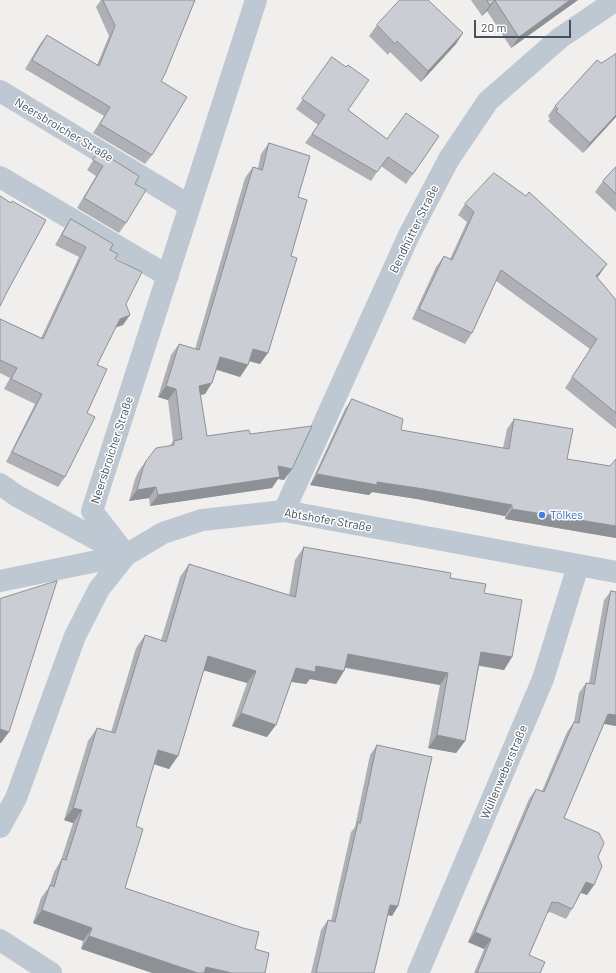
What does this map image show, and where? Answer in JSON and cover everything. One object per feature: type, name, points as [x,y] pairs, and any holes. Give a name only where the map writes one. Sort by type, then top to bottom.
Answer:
[{"type":"street","name":"Neersbroicher Straße","points":[[126,555],[92,511],[256,0]]},
{"type":"street","name":"Bendhütter Straße","points":[[284,511],[409,235],[449,159],[488,101],[560,38],[616,0]]},
{"type":"street","name":"Neersbroicher Straße","points":[[0,91],[190,206]]},
{"type":"street","points":[[0,177],[168,276]]},
{"type":"street","points":[[0,484],[17,496],[126,555],[99,589],[75,636],[16,798],[0,828]]},
{"type":"street","name":"Abtshofer Straße","points":[[0,581],[126,555],[163,533],[202,520],[284,511],[616,572]]},
{"type":"street","name":"Wüllenweberstraße","points":[[418,973],[543,679],[578,566]]},
{"type":"street","points":[[0,940],[51,973]]},
{"type":"building","points":[[103,0],[195,0],[161,81],[187,97],[152,155],[100,124],[110,107],[32,60],[47,35],[99,66],[115,26]]},
{"type":"building","points":[[400,0],[428,0],[463,33],[428,71],[397,41],[395,44],[377,25]]},
{"type":"building","points":[[487,0],[495,0],[490,5]]},
{"type":"building","points":[[495,0],[570,0],[519,37]]},
{"type":"building","points":[[616,54],[616,115],[590,143],[556,111],[558,109],[555,106],[597,60],[601,63]]},
{"type":"building","points":[[332,57],[346,67],[348,65],[369,80],[348,110],[387,139],[406,113],[439,136],[413,174],[388,157],[377,172],[312,134],[325,115],[302,99]]},
{"type":"building","points":[[269,143],[310,156],[298,197],[307,200],[291,256],[297,258],[268,353],[253,349],[248,365],[220,357],[212,383],[199,386],[207,436],[249,430],[250,434],[312,426],[292,469],[278,466],[280,477],[158,495],[156,487],[137,490],[146,461],[156,448],[174,445],[174,441],[182,439],[176,389],[166,386],[179,344],[199,350],[253,167],[262,170]]},
{"type":"building","points":[[99,151],[139,176],[135,184],[146,190],[126,223],[84,198],[103,166],[93,160]]},
{"type":"building","points":[[616,167],[616,194],[603,181]]},
{"type":"building","points":[[494,173],[526,196],[529,192],[607,264],[596,276],[616,300],[616,413],[572,377],[597,339],[501,270],[472,333],[419,309],[444,256],[452,260],[474,212],[465,204]]},
{"type":"building","points":[[0,196],[46,220],[0,306]]},
{"type":"building","points":[[71,219],[113,244],[110,250],[118,254],[115,259],[142,272],[126,304],[130,315],[120,319],[97,365],[107,369],[87,413],[95,417],[65,477],[12,452],[42,394],[11,379],[17,368],[0,360],[0,319],[43,339],[86,247],[62,235]]},
{"type":"building","points":[[352,399],[403,419],[401,430],[509,449],[514,419],[573,429],[567,459],[610,466],[616,459],[616,526],[512,509],[512,505],[424,489],[377,482],[377,485],[317,474]]},
{"type":"building","points":[[304,547],[451,573],[450,578],[486,584],[484,593],[522,600],[512,657],[481,652],[465,741],[437,735],[448,673],[348,654],[344,671],[316,666],[315,672],[296,668],[276,725],[241,713],[256,671],[208,656],[178,756],[158,750],[136,826],[143,829],[125,888],[259,932],[255,949],[269,953],[265,973],[232,973],[206,967],[204,973],[198,973],[89,936],[92,928],[42,910],[50,885],[54,887],[62,859],[66,860],[82,810],[73,808],[97,728],[115,733],[145,635],[166,642],[189,564],[295,597]]},
{"type":"building","points":[[57,581],[9,732],[0,729],[0,599]]},
{"type":"building","points":[[611,591],[616,592],[616,715],[608,714],[564,818],[599,833],[604,843],[598,857],[602,866],[594,885],[586,882],[572,909],[557,902],[552,902],[529,955],[545,962],[540,973],[477,973],[491,939],[475,932],[536,789],[544,792],[574,722],[579,723],[586,683],[594,684]]},
{"type":"building","points":[[377,745],[432,757],[398,906],[390,905],[374,973],[316,973],[328,920],[335,922],[358,822],[360,823]]},
{"type":"place","name":"Tölkes","points":[[542,515]]}]
